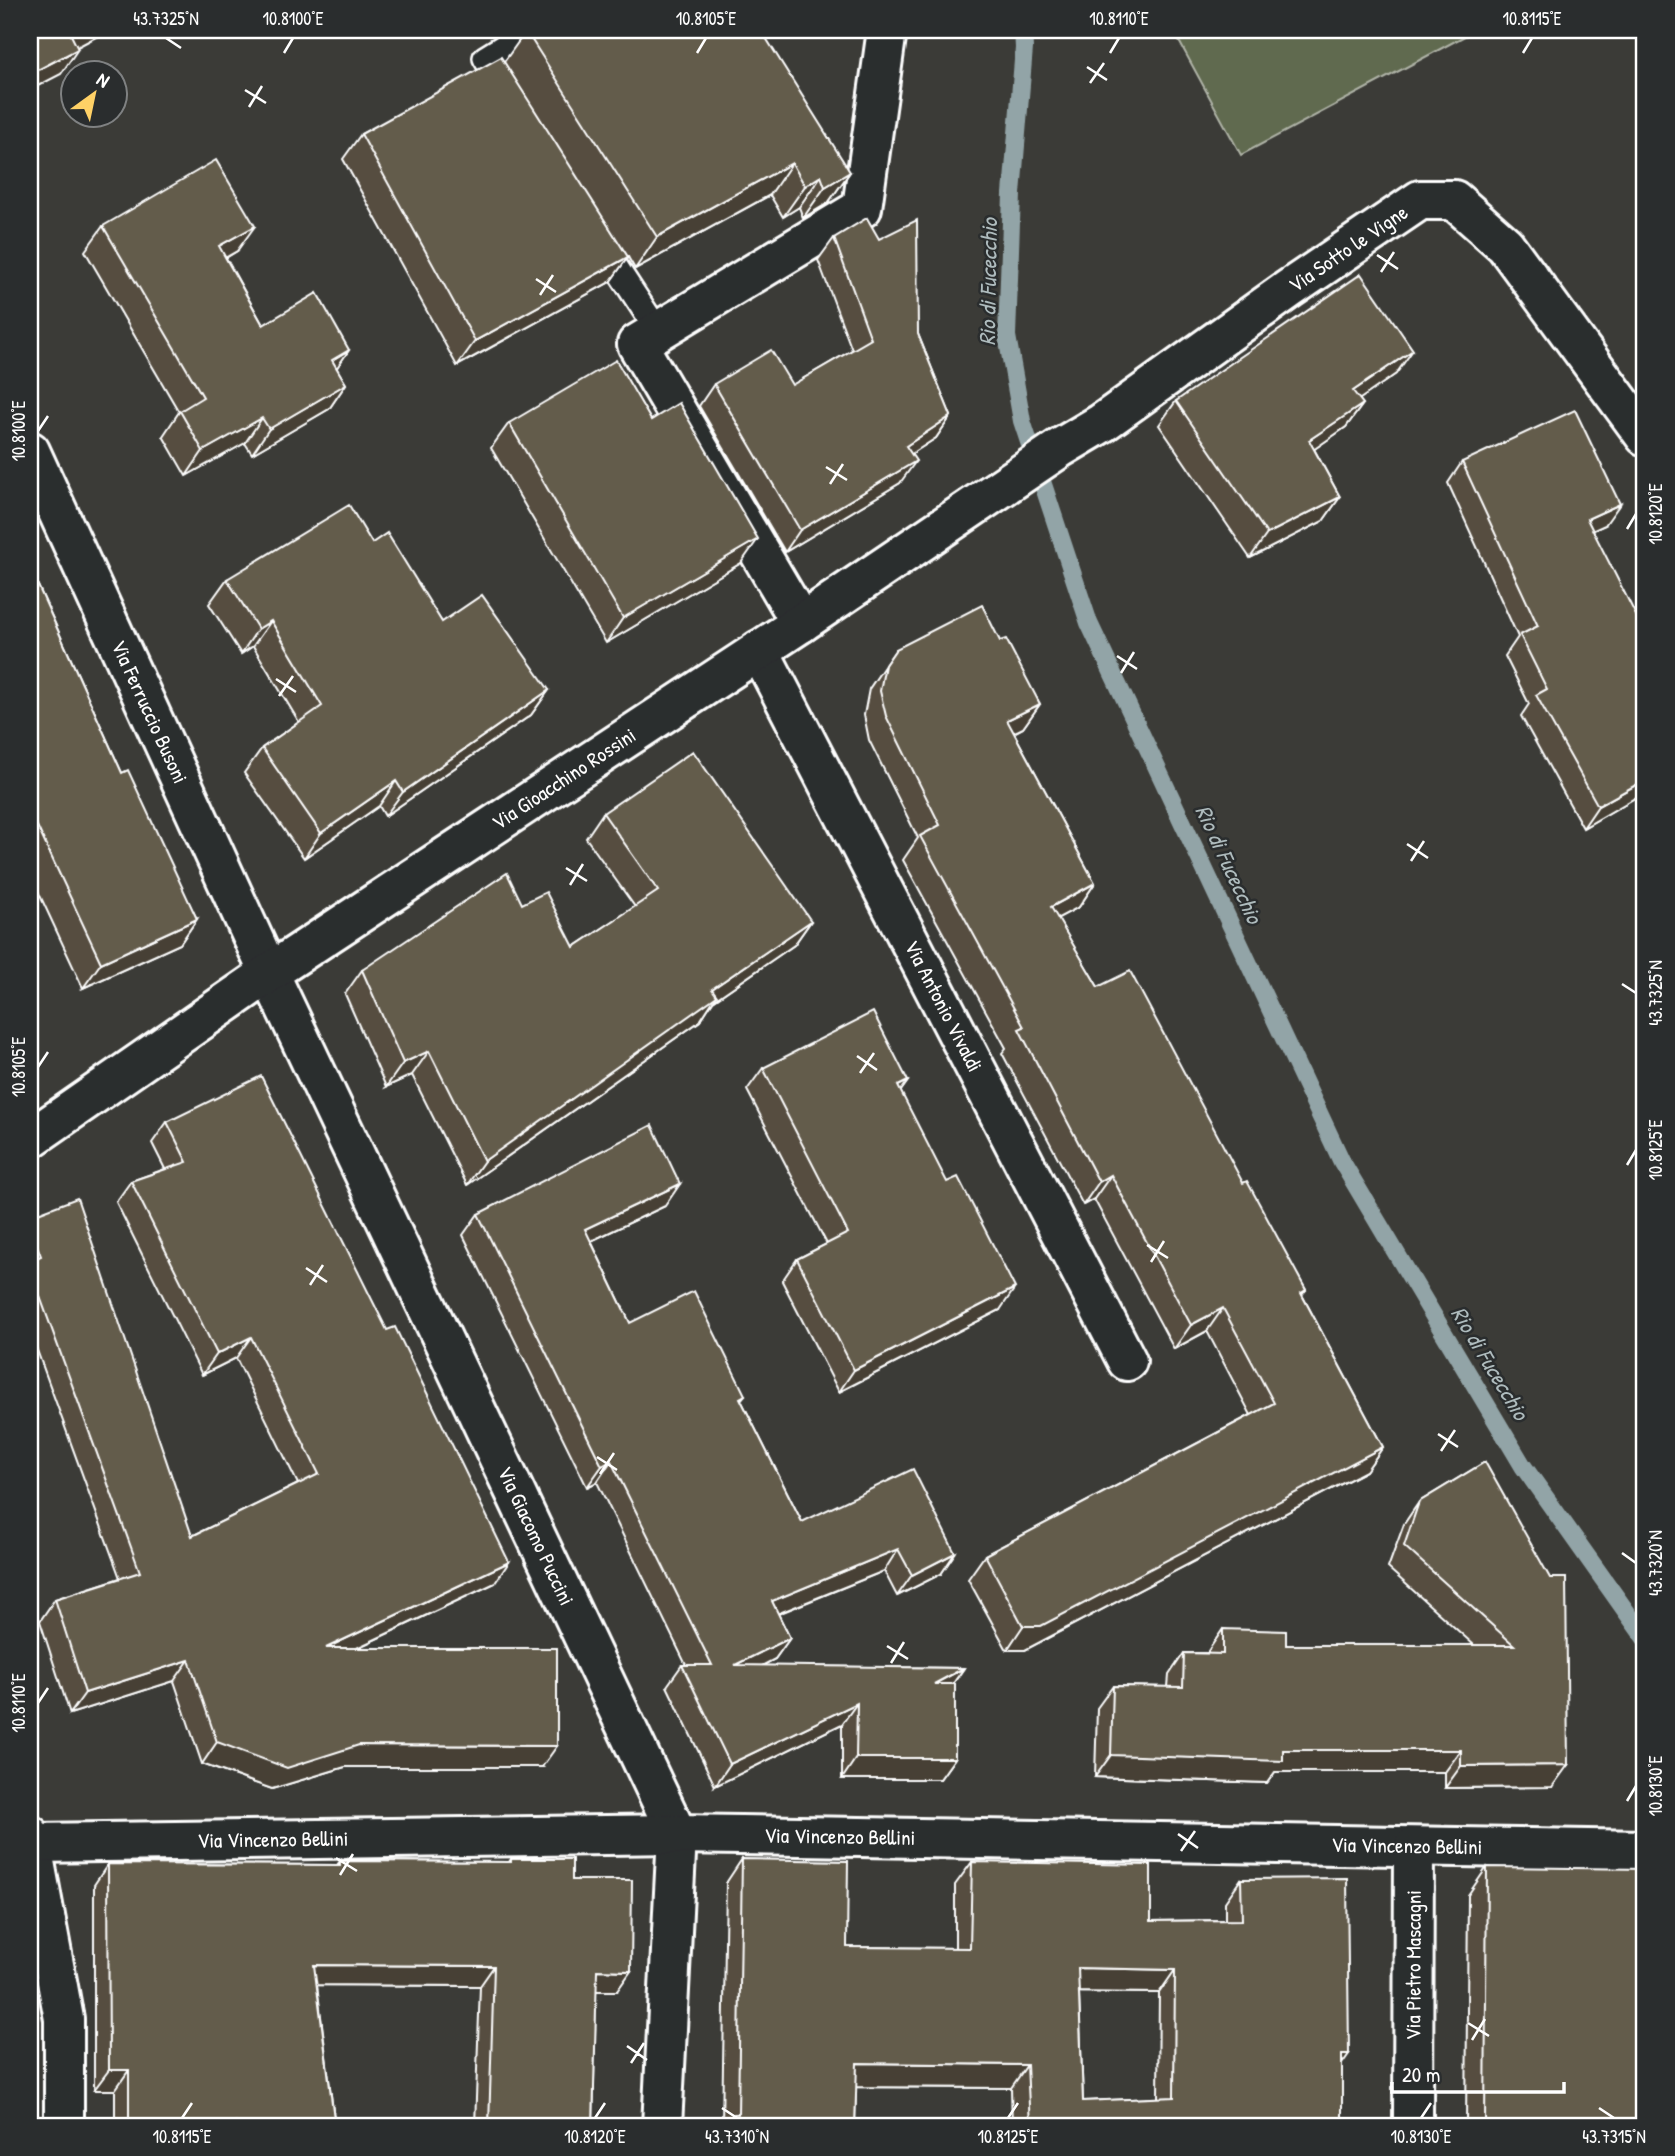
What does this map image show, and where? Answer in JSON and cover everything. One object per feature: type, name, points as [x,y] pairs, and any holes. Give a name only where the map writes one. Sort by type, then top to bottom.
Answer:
[{"type":"street","points":[[801,623],[637,344],[862,208],[887,30]]},
{"type":"street","name":"Via Sotto le Vigne","points":[[1102,423],[1289,289],[1420,200],[1454,200],[1505,245],[1645,436]]},
{"type":"street","name":"Via Gioacchino Rossini","points":[[30,1139],[269,973],[801,623],[1060,448],[1102,423]]},
{"type":"street","name":"Via Ferruccio Busoni","points":[[30,451],[269,973]]},
{"type":"street","name":"Via Antonio Vivaldi","points":[[759,650],[1127,1361]]},
{"type":"street","name":"Via Giacomo Puccini","points":[[269,973],[677,1834],[662,2126]]},
{"type":"street","name":"Via Vincenzo Bellini","points":[[31,1839],[677,1834],[1645,1850]]},
{"type":"street","points":[[31,1839],[64,2019],[64,2126]]},
{"type":"street","name":"Via Pietro Mascagni","points":[[1413,2126],[1414,1847]]},
{"type":"lane","points":[[520,115],[485,58],[530,30]]},
{"type":"lane","points":[[591,228],[657,331]]},
{"type":"green space","points":[[1173,30],[1476,30],[1241,155]]},
{"type":"building","points":[[30,30],[80,30],[71,35],[78,49],[30,74]]},
{"type":"building","points":[[761,30],[850,172],[825,187],[821,176],[805,186],[792,163],[657,237],[526,31]]},
{"type":"building","points":[[501,57],[628,257],[475,341],[361,134]]},
{"type":"building","points":[[216,160],[255,226],[219,246],[263,325],[317,293],[349,350],[332,360],[346,384],[269,429],[262,418],[203,451],[180,411],[203,397],[103,226]]},
{"type":"building","points":[[867,218],[879,239],[917,220],[918,334],[951,416],[906,446],[916,461],[800,530],[714,384],[771,350],[792,385],[871,339],[834,238]]},
{"type":"building","points":[[1361,274],[1413,350],[1353,391],[1363,404],[1309,440],[1340,497],[1267,534],[1176,401]]},
{"type":"building","points":[[616,360],[651,420],[679,403],[758,539],[623,618],[509,423]]},
{"type":"building","points":[[1575,410],[1620,504],[1587,519],[1645,633],[1645,780],[1598,806],[1536,695],[1547,689],[1520,635],[1538,626],[1462,462]]},
{"type":"building","points":[[349,505],[372,543],[387,533],[442,622],[482,595],[549,690],[403,792],[396,781],[321,833],[262,748],[322,706],[271,621],[258,629],[227,579]]},
{"type":"building","points":[[30,568],[122,773],[128,770],[197,919],[101,963],[30,811]]},
{"type":"building","points":[[982,605],[1000,641],[1006,639],[1040,704],[1007,720],[1095,883],[1051,907],[1098,987],[1130,971],[1243,1183],[1247,1181],[1306,1290],[1301,1293],[1383,1447],[1041,1626],[1023,1626],[985,1555],[1274,1403],[1223,1308],[1191,1325],[1111,1175],[1099,1182],[1019,1029],[1024,1027],[920,836],[940,825],[886,716],[880,691],[885,665],[896,649]]},
{"type":"building","points":[[693,751],[811,921],[712,989],[717,996],[484,1161],[429,1051],[403,1063],[362,970],[507,873],[522,904],[546,892],[574,947],[658,891],[603,813]]},
{"type":"building","points":[[873,1012],[908,1081],[898,1086],[947,1182],[958,1177],[1015,1288],[854,1370],[797,1259],[848,1233],[763,1068]]},
{"type":"building","points":[[261,1076],[387,1330],[395,1327],[509,1562],[326,1648],[557,1648],[557,1746],[359,1745],[287,1768],[217,1742],[189,1660],[85,1693],[55,1599],[140,1572],[30,1269],[30,1261],[41,1256],[30,1227],[30,1216],[77,1198],[192,1536],[319,1474],[251,1337],[217,1354],[131,1181],[187,1162],[167,1122]]},
{"type":"building","points":[[652,1125],[680,1184],[585,1229],[630,1323],[694,1291],[745,1395],[740,1398],[802,1522],[913,1469],[955,1553],[912,1575],[898,1549],[772,1601],[790,1638],[735,1665],[964,1668],[934,1684],[955,1684],[955,1758],[856,1758],[857,1703],[730,1764],[682,1665],[712,1665],[611,1461],[602,1466],[478,1214]]},
{"type":"building","points":[[1485,1462],[1550,1578],[1566,1578],[1568,1765],[1461,1766],[1461,1750],[1283,1750],[1283,1761],[1111,1755],[1113,1686],[1183,1687],[1184,1653],[1223,1654],[1223,1629],[1286,1631],[1286,1645],[1514,1645],[1404,1546],[1419,1502]]},
{"type":"building","points":[[511,1859],[572,1859],[572,1880],[632,1880],[631,1971],[597,1970],[593,2126],[489,2126],[494,1966],[314,1965],[335,2126],[273,2126],[227,2122],[227,2126],[129,2126],[129,2070],[109,2070],[108,1864],[340,1865],[340,1861],[511,1862]]},
{"type":"building","points":[[742,1859],[848,1861],[847,1947],[970,1948],[972,1862],[1151,1865],[1151,1921],[1242,1920],[1241,1879],[1347,1878],[1349,2054],[1342,2054],[1342,2126],[1030,2126],[1027,2065],[857,2063],[855,2126],[734,2126],[734,2114],[738,2114]],"holes":[[[1078,1968],[1175,1970],[1174,2097],[1083,2101]]]},
{"type":"building","points":[[1487,1867],[1645,1869],[1645,2126],[1485,2126]]},
{"type":"waterway","name":"Rio di Fucecchio","points":[[1023,30],[1024,48],[1012,194],[1007,336],[1022,421],[1089,623],[1342,1162],[1523,1466],[1645,1638]]}]
